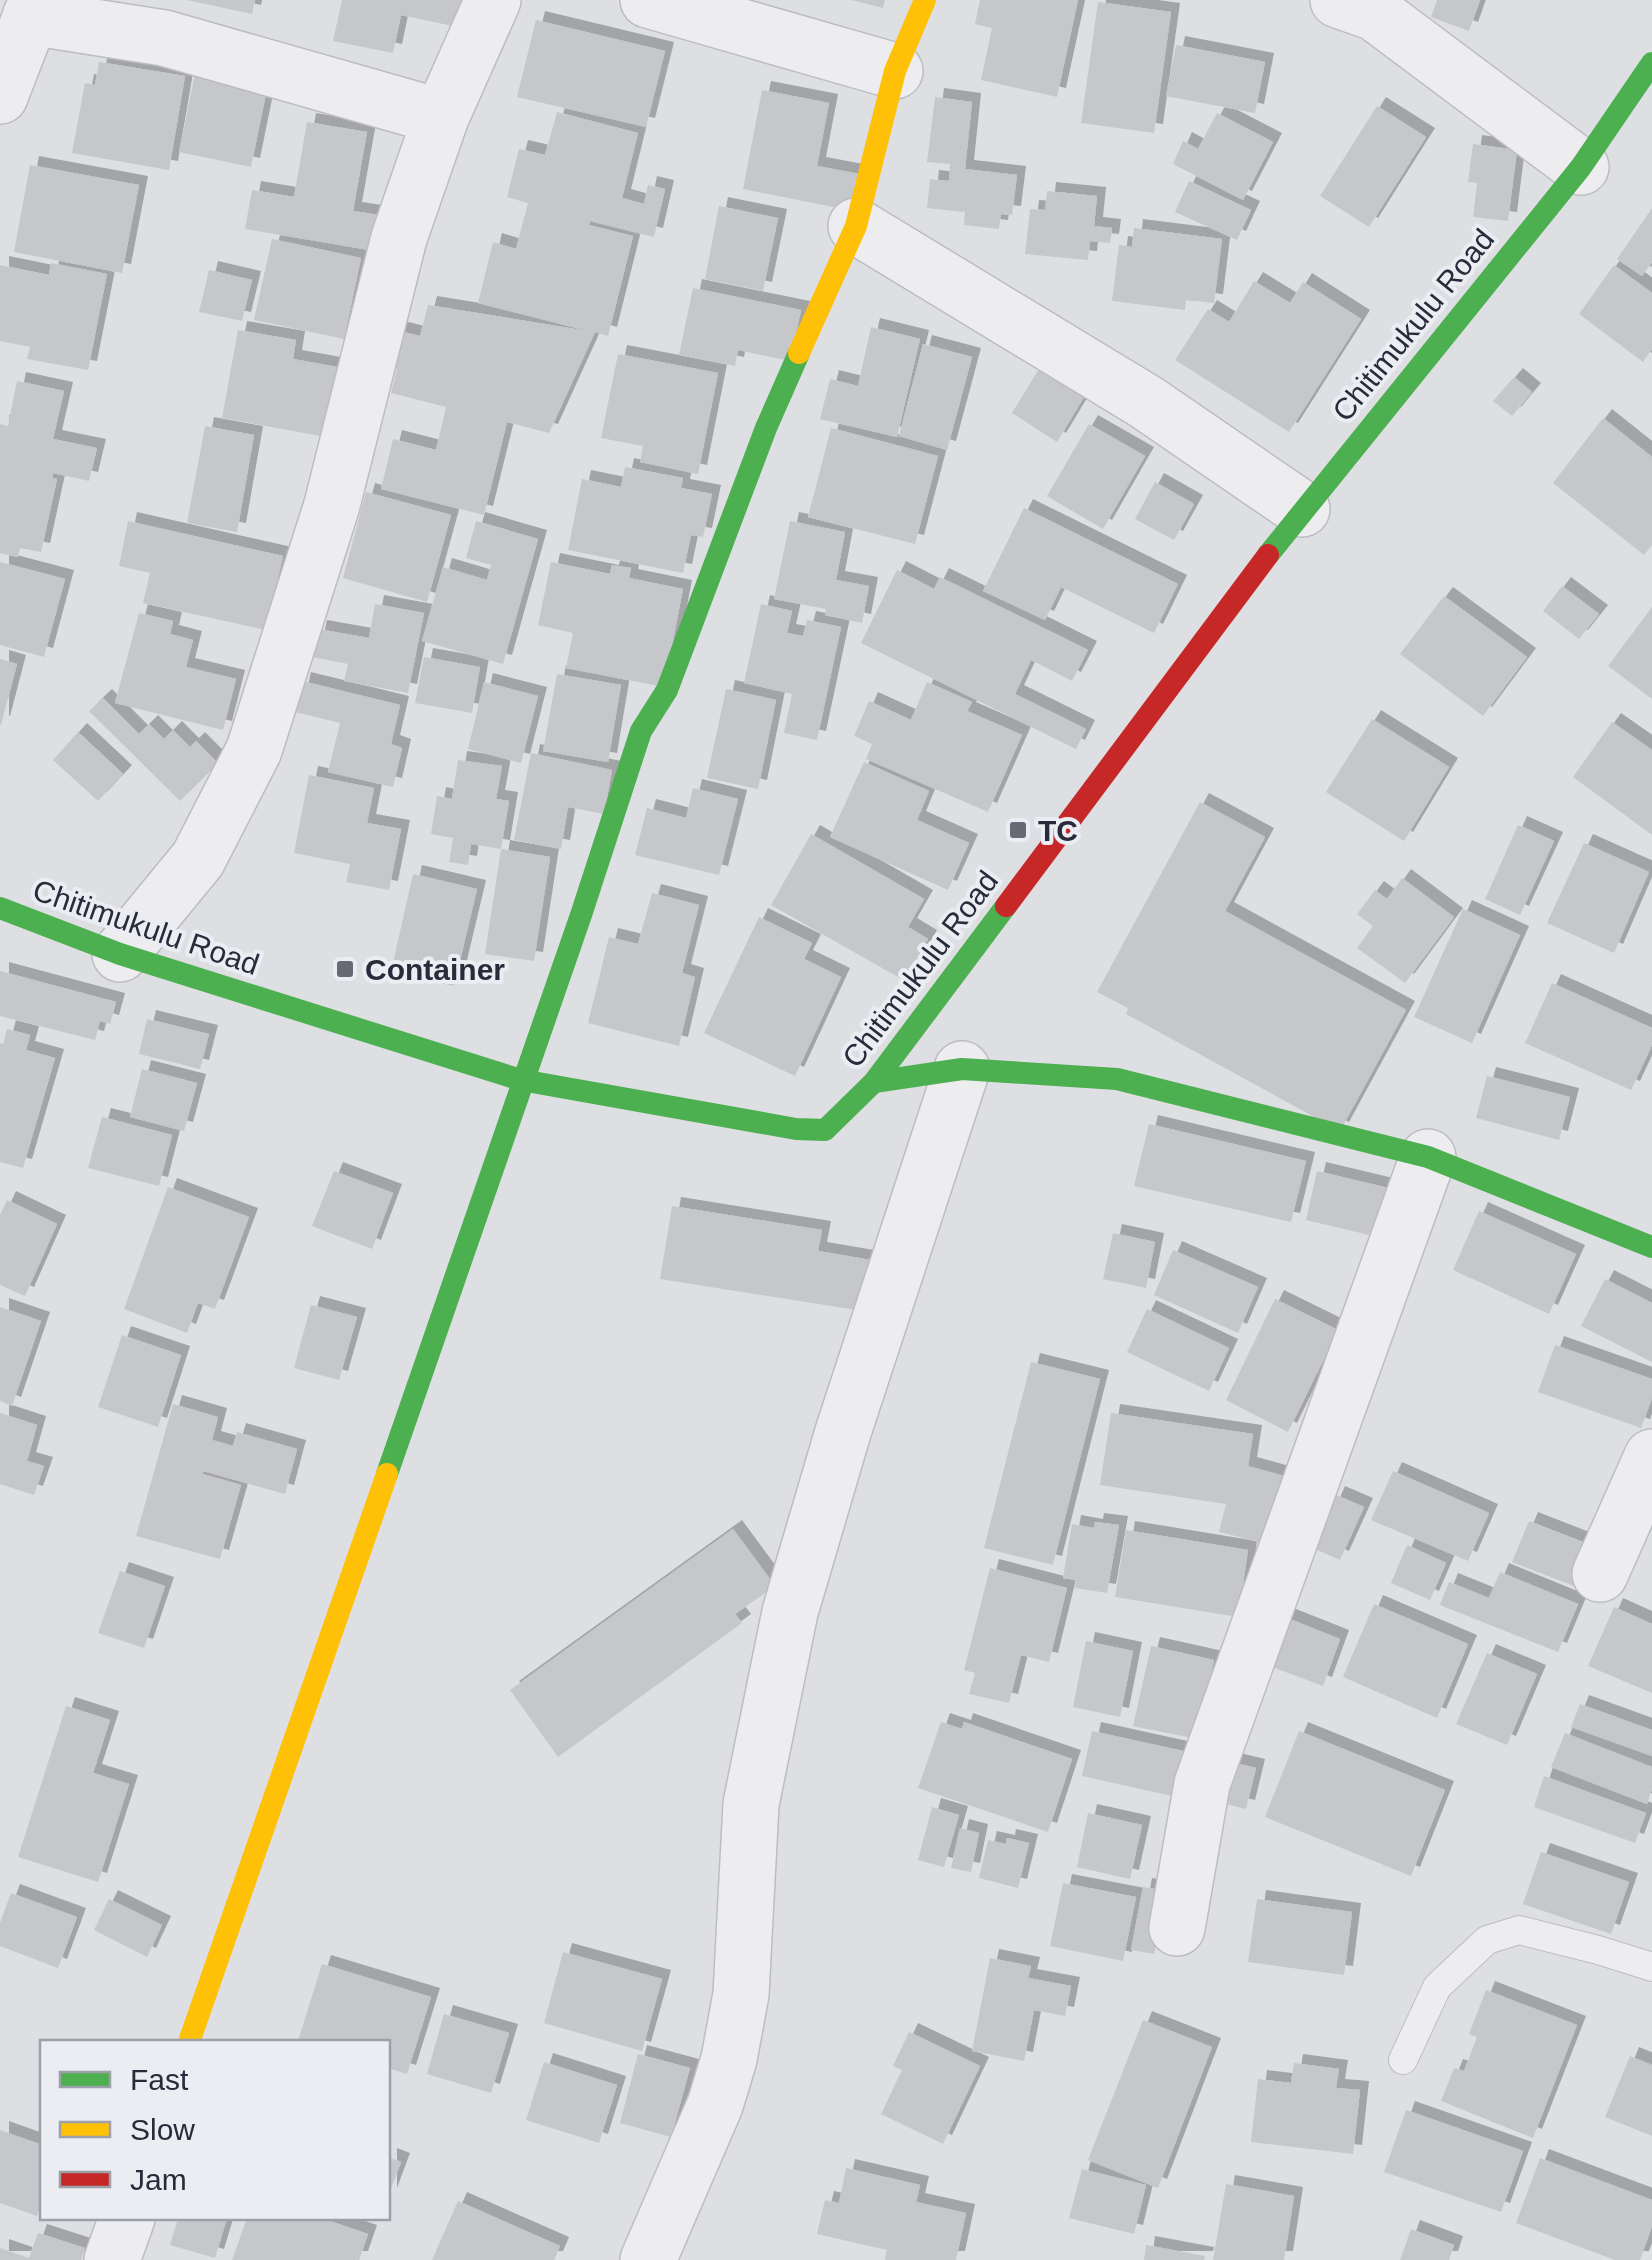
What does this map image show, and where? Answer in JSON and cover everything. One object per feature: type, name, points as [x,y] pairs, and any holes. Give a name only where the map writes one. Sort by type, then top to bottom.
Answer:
[{"type":"street","points":[[120,954],[198,859],[254,750],[332,505],[399,238],[441,117],[493,0]]},
{"type":"street","points":[[648,0],[895,70]]},
{"type":"street","points":[[190,2040],[581,915],[640,731],[668,690],[766,428],[856,226],[895,70],[925,0]]},
{"type":"street","points":[[1338,0],[1375,13],[1581,167]]},
{"type":"street","points":[[0,96],[33,8],[164,38],[441,117]]},
{"type":"street","name":"Chitimukulu Road","points":[[0,908],[120,954],[521,1080],[796,1129],[826,1130],[874,1082],[1302,509],[1581,167],[1652,64]]},
{"type":"street","points":[[856,226],[1146,402],[1302,509]]},
{"type":"street","points":[[648,2260],[714,2105],[728,2059],[741,1994],[751,1804],[790,1612],[843,1432],[962,1069]]},
{"type":"street","points":[[874,1082],[962,1069],[1117,1080],[1428,1158],[1652,1247]]},
{"type":"street","points":[[1177,1928],[1202,1784],[1428,1158]]},
{"type":"street","points":[[1600,1574],[1652,1457]]},
{"type":"street","points":[[112,2260],[126,2220]]},
{"type":"lane","points":[[1403,2060],[1437,1987],[1487,1940],[1519,1930],[1652,1967]]},
{"type":"building","points":[[187,0],[255,0],[252,14]]},
{"type":"building","points":[[342,0],[468,0],[462,28],[401,15],[393,53],[333,41]]},
{"type":"building","points":[[851,0],[885,0],[883,8]]},
{"type":"building","points":[[980,0],[1078,0],[1057,97],[981,80],[992,28],[975,24]]},
{"type":"building","points":[[1437,0],[1480,0],[1469,31],[1431,17]]},
{"type":"building","points":[[1098,2],[1171,12],[1154,133],[1081,123]]},
{"type":"building","points":[[536,20],[665,51],[646,127],[517,97]]},
{"type":"building","points":[[1176,45],[1265,62],[1255,113],[1166,96]]},
{"type":"building","points":[[199,54],[271,69],[251,167],[179,152]]},
{"type":"building","points":[[99,62],[185,76],[169,170],[72,153],[85,83],[95,85]]},
{"type":"building","points":[[762,90],[829,103],[817,166],[865,175],[858,212],[743,189]]},
{"type":"building","points":[[935,97],[972,102],[965,169],[1017,175],[1012,215],[1001,214],[999,229],[964,225],[965,212],[927,208],[930,179],[949,181],[950,164],[927,162]]},
{"type":"building","points":[[1377,106],[1426,137],[1369,227],[1320,196]]},
{"type":"building","points":[[557,112],[638,133],[622,198],[644,204],[648,185],[665,189],[654,237],[590,221],[589,225],[633,236],[608,336],[595,332],[549,433],[507,422],[484,515],[381,489],[393,439],[436,450],[446,407],[391,393],[397,369],[385,367],[395,330],[420,336],[428,305],[588,331],[478,303],[493,242],[516,249],[528,203],[507,197],[519,149],[545,155]]},
{"type":"building","points":[[1217,113],[1273,142],[1243,200],[1173,164],[1183,141],[1198,149]]},
{"type":"building","points":[[307,122],[367,132],[353,211],[393,217],[387,253],[245,229],[252,190],[294,197]]},
{"type":"building","points":[[1473,144],[1517,150],[1508,221],[1473,217],[1477,183],[1468,182]]},
{"type":"building","points":[[30,165],[139,185],[122,273],[14,252]]},
{"type":"building","points":[[1189,181],[1251,210],[1237,240],[1175,212]]},
{"type":"building","points":[[1047,191],[1097,196],[1094,226],[1112,228],[1110,243],[1090,241],[1088,260],[1025,254],[1030,209],[1045,210]]},
{"type":"building","points":[[719,206],[778,218],[763,291],[705,279]]},
{"type":"building","points":[[1652,208],[1652,262],[1642,276],[1617,259]]},
{"type":"building","points":[[1134,228],[1222,239],[1214,303],[1186,300],[1185,310],[1112,301],[1119,245],[1132,247]]},
{"type":"building","points":[[272,239],[361,258],[344,339],[254,320]]},
{"type":"building","points":[[51,263],[107,274],[88,370],[27,359],[30,347],[0,341],[0,265],[49,275]]},
{"type":"building","points":[[1614,265],[1652,293],[1652,349],[1643,362],[1579,314]]},
{"type":"building","points":[[209,270],[252,280],[242,321],[199,312]]},
{"type":"building","points":[[1254,281],[1290,303],[1303,282],[1361,319],[1289,432],[1175,360],[1208,309],[1229,322]]},
{"type":"building","points":[[693,288],[801,310],[790,361],[738,350],[735,366],[679,355]]},
{"type":"building","points":[[871,327],[920,339],[897,437],[820,419],[830,379],[858,386]]},
{"type":"building","points":[[238,330],[296,340],[293,359],[343,368],[331,438],[222,418]]},
{"type":"building","points":[[923,344],[972,357],[947,450],[899,436]]},
{"type":"building","points":[[618,354],[718,373],[698,474],[640,462],[643,446],[601,438]]},
{"type":"building","points":[[1045,359],[1090,387],[1057,442],[1012,413]]},
{"type":"building","points":[[1514,377],[1532,392],[1512,416],[1493,401]]},
{"type":"building","points":[[17,381],[64,391],[53,439],[97,448],[89,481],[53,473],[57,479],[41,552],[20,548],[18,557],[0,553],[0,424],[8,426]]},
{"type":"building","points":[[1603,418],[1652,457],[1652,545],[1644,555],[1553,483]]},
{"type":"building","points":[[1089,424],[1145,456],[1103,529],[1047,496]]},
{"type":"building","points":[[205,426],[254,435],[237,532],[187,523]]},
{"type":"building","points":[[831,428],[938,456],[915,544],[808,517]]},
{"type":"building","points":[[625,467],[683,478],[681,488],[712,494],[703,537],[691,535],[683,573],[568,550],[582,479],[621,487]]},
{"type":"building","points":[[1155,482],[1194,504],[1174,540],[1135,519]]},
{"type":"building","points":[[366,492],[451,515],[427,602],[343,578]]},
{"type":"building","points":[[1024,508],[1178,584],[1154,633],[1061,587],[1045,620],[983,591]]},
{"type":"building","points":[[128,521],[283,556],[266,630],[143,603],[150,573],[119,566]]},
{"type":"building","points":[[476,521],[538,539],[503,664],[422,641],[443,567],[487,580],[491,565],[466,558]]},
{"type":"building","points":[[790,521],[845,532],[836,580],[869,586],[862,623],[825,615],[826,609],[774,599]]},
{"type":"building","points":[[0,562],[65,579],[44,657],[0,645]]},
{"type":"building","points":[[551,562],[610,574],[612,565],[631,568],[629,578],[683,589],[664,687],[566,668],[573,633],[538,625]]},
{"type":"building","points":[[897,570],[934,589],[940,577],[1088,650],[1072,681],[1031,660],[1015,694],[1086,729],[1076,749],[861,643]]},
{"type":"building","points":[[1562,586],[1599,614],[1579,639],[1543,611]]},
{"type":"building","points":[[1444,596],[1527,657],[1483,716],[1400,654]]},
{"type":"building","points":[[375,604],[424,613],[408,693],[344,681],[348,664],[312,657],[318,629],[369,638]]},
{"type":"building","points":[[761,604],[792,611],[787,633],[803,636],[807,620],[841,627],[817,740],[784,733],[792,694],[744,683]]},
{"type":"building","points":[[1652,607],[1652,699],[1608,666]]},
{"type":"building","points":[[139,613],[173,621],[170,634],[193,640],[186,667],[236,679],[223,730],[115,703]]},
{"type":"building","points":[[424,657],[480,667],[472,713],[415,703]]},
{"type":"building","points":[[0,659],[17,664],[1,725],[0,725]]},
{"type":"building","points":[[557,674],[621,685],[608,762],[543,751]]},
{"type":"building","points":[[302,681],[400,705],[391,744],[402,748],[393,787],[328,772],[340,723],[295,712]]},
{"type":"building","points":[[484,682],[538,696],[521,763],[468,749]]},
{"type":"building","points":[[927,682],[972,702],[967,711],[1022,735],[988,812],[866,759],[872,744],[854,736],[869,701],[911,720]]},
{"type":"building","points":[[726,689],[776,700],[758,789],[707,778]]},
{"type":"building","points":[[103,698],[139,734],[149,724],[164,739],[173,730],[190,747],[196,741],[218,763],[180,801],[89,711]]},
{"type":"building","points":[[1372,719],[1449,767],[1404,841],[1326,792]]},
{"type":"building","points":[[1612,722],[1652,750],[1652,835],[1573,777]]},
{"type":"building","points":[[78,732],[123,774],[98,801],[53,760]]},
{"type":"building","points":[[531,753],[612,770],[604,814],[568,807],[561,849],[514,840]]},
{"type":"building","points":[[458,760],[502,766],[496,799],[509,801],[501,849],[471,844],[468,865],[449,862],[453,838],[431,834],[437,796],[452,799]]},
{"type":"building","points":[[864,762],[929,791],[917,820],[969,843],[948,890],[830,837]]},
{"type":"building","points":[[309,775],[374,788],[367,823],[401,829],[389,890],[346,882],[350,864],[294,853]]},
{"type":"building","points":[[693,788],[738,799],[719,875],[635,855],[647,808],[686,818]]},
{"type":"building","points":[[1200,802],[1265,837],[1225,911],[1406,1010],[1340,1131],[1126,1014],[1128,1008],[1097,992]]},
{"type":"building","points":[[1518,825],[1554,841],[1520,915],[1485,899]]},
{"type":"building","points":[[811,834],[924,899],[908,927],[928,939],[905,981],[771,905]]},
{"type":"building","points":[[1584,843],[1649,872],[1614,953],[1547,923]]},
{"type":"building","points":[[501,849],[550,857],[534,961],[485,954]]},
{"type":"building","points":[[413,874],[477,889],[454,986],[391,972]]},
{"type":"building","points":[[1402,878],[1454,917],[1405,983],[1357,948],[1373,926],[1357,914],[1375,890],[1387,899]]},
{"type":"building","points":[[652,893],[699,905],[682,973],[695,977],[679,1046],[588,1023],[609,937],[638,944]]},
{"type":"building","points":[[1463,909],[1520,935],[1472,1043],[1414,1017]]},
{"type":"building","points":[[759,917],[812,943],[804,959],[841,977],[795,1076],[704,1033]]},
{"type":"building","points":[[0,971],[116,1002],[110,1024],[100,1021],[95,1040],[0,1016]]},
{"type":"building","points":[[1552,983],[1652,1028],[1652,1045],[1631,1090],[1525,1043]]},
{"type":"building","points":[[147,1019],[209,1034],[200,1069],[139,1054]]},
{"type":"building","points":[[7,1029],[30,1035],[26,1050],[55,1058],[23,1168],[0,1162],[0,1043],[3,1044]]},
{"type":"building","points":[[142,1069],[197,1083],[184,1131],[130,1117]]},
{"type":"building","points":[[1487,1076],[1570,1097],[1559,1140],[1476,1118]]},
{"type":"building","points":[[102,1117],[172,1135],[159,1186],[88,1168]]},
{"type":"building","points":[[1149,1124],[1306,1161],[1291,1222],[1134,1186]]},
{"type":"building","points":[[334,1171],[393,1193],[372,1249],[312,1226]]},
{"type":"building","points":[[1317,1171],[1401,1191],[1390,1240],[1306,1220]]},
{"type":"building","points":[[168,1187],[249,1217],[215,1309],[198,1303],[187,1333],[124,1309]]},
{"type":"building","points":[[7,1200],[57,1224],[25,1296],[0,1285],[0,1215]]},
{"type":"building","points":[[672,1206],[822,1230],[818,1251],[871,1260],[863,1311],[660,1279]]},
{"type":"building","points":[[1479,1211],[1576,1254],[1549,1314],[1453,1270]]},
{"type":"building","points":[[1113,1233],[1155,1242],[1146,1288],[1103,1279]]},
{"type":"building","points":[[1173,1250],[1258,1287],[1238,1333],[1154,1295]]},
{"type":"building","points":[[1605,1279],[1652,1303],[1652,1362],[1581,1326]]},
{"type":"building","points":[[1275,1299],[1338,1330],[1288,1432],[1226,1400]]},
{"type":"building","points":[[311,1305],[357,1317],[339,1380],[294,1368]]},
{"type":"building","points":[[0,1307],[41,1321],[12,1406],[0,1401]]},
{"type":"building","points":[[1147,1309],[1229,1348],[1209,1391],[1127,1352]]},
{"type":"building","points":[[122,1335],[181,1355],[158,1427],[98,1407]]},
{"type":"building","points":[[1555,1345],[1652,1379],[1652,1398],[1641,1428],[1538,1392]]},
{"type":"building","points":[[1031,1362],[1100,1379],[1053,1565],[984,1548]]},
{"type":"building","points":[[173,1404],[218,1417],[212,1440],[233,1446],[237,1432],[297,1449],[285,1494],[203,1471],[241,1485],[220,1559],[136,1536]]},
{"type":"building","points":[[0,1413],[37,1425],[27,1461],[44,1466],[34,1495],[0,1484]]},
{"type":"building","points":[[1111,1413],[1253,1434],[1248,1466],[1284,1476],[1268,1544],[1219,1532],[1226,1504],[1100,1485]]},
{"type":"building","points":[[1393,1471],[1489,1513],[1468,1561],[1371,1520]]},
{"type":"building","points":[[1336,1495],[1364,1507],[1340,1560],[1313,1548]]},
{"type":"building","points":[[1529,1521],[1601,1549],[1584,1590],[1512,1562]]},
{"type":"building","points":[[1095,1522],[1119,1525],[1107,1593],[1075,1588],[1076,1580],[1063,1578],[1072,1524],[1094,1528]]},
{"type":"building","points":[[733,1529],[775,1586],[735,1614],[742,1623],[558,1757],[510,1690]]},
{"type":"building","points":[[1126,1530],[1248,1550],[1238,1617],[1115,1597]]},
{"type":"building","points":[[1407,1545],[1446,1563],[1430,1600],[1391,1583]]},
{"type":"building","points":[[990,1568],[1067,1588],[1049,1662],[1021,1655],[1009,1703],[969,1694],[975,1673],[964,1670]]},
{"type":"building","points":[[120,1571],[165,1586],[144,1648],[98,1633]]},
{"type":"building","points":[[1500,1572],[1578,1604],[1558,1652],[1440,1605],[1449,1582],[1489,1598]]},
{"type":"building","points":[[1374,1604],[1468,1644],[1437,1718],[1343,1677]]},
{"type":"building","points":[[1614,1607],[1652,1624],[1652,1693],[1588,1666]]},
{"type":"building","points":[[1277,1614],[1340,1639],[1323,1686],[1259,1662]]},
{"type":"building","points":[[1086,1641],[1133,1651],[1120,1717],[1073,1707]]},
{"type":"building","points":[[1151,1646],[1214,1660],[1197,1739],[1133,1726]]},
{"type":"building","points":[[1487,1653],[1537,1674],[1507,1745],[1456,1724]]},
{"type":"building","points":[[1580,1704],[1652,1730],[1652,1756],[1571,1727]]},
{"type":"building","points":[[66,1706],[110,1720],[93,1773],[129,1784],[98,1882],[18,1857]]},
{"type":"building","points":[[941,1722],[962,1729],[964,1722],[1072,1759],[1048,1832],[918,1788]]},
{"type":"building","points":[[1092,1731],[1192,1753],[1181,1798],[1082,1776]]},
{"type":"building","points":[[1299,1731],[1445,1790],[1411,1876],[1265,1817]]},
{"type":"building","points":[[1565,1733],[1652,1767],[1647,1804],[1551,1767]]},
{"type":"building","points":[[1227,1761],[1256,1768],[1246,1809],[1218,1802]]},
{"type":"building","points":[[1544,1776],[1646,1813],[1635,1843],[1534,1807]]},
{"type":"building","points":[[932,1807],[959,1815],[944,1867],[918,1860]]},
{"type":"building","points":[[1088,1813],[1142,1825],[1130,1879],[1077,1867]]},
{"type":"building","points":[[960,1828],[979,1833],[971,1872],[951,1868]]},
{"type":"building","points":[[1007,1838],[1029,1843],[1018,1888],[979,1878],[988,1840],[1006,1844]]},
{"type":"building","points":[[1541,1852],[1629,1882],[1611,1934],[1523,1904]]},
{"type":"building","points":[[1063,1883],[1136,1897],[1123,1961],[1050,1946]]},
{"type":"building","points":[[1143,1887],[1166,1891],[1154,1954],[1131,1950]]},
{"type":"building","points":[[11,1893],[77,1917],[58,1968],[0,1946],[0,1923]]},
{"type":"building","points":[[109,1899],[162,1925],[147,1957],[94,1930]]},
{"type":"building","points":[[1257,1899],[1352,1912],[1344,1975],[1248,1962]]},
{"type":"building","points":[[563,1952],[662,1979],[642,2051],[544,2023]]},
{"type":"building","points":[[990,1958],[1031,1966],[1028,1978],[1071,1986],[1065,2016],[1034,2010],[1024,2061],[972,2051]]},
{"type":"building","points":[[322,1964],[431,1997],[407,2074],[390,2069],[390,2040],[298,2040]]},
{"type":"building","points":[[1486,1990],[1577,2025],[1533,2138],[1441,2101],[1454,2068],[1464,2071],[1477,2037],[1469,2034]]},
{"type":"building","points":[[444,2014],[509,2033],[491,2093],[427,2074]]},
{"type":"building","points":[[1143,2020],[1212,2047],[1158,2188],[1088,2160]]},
{"type":"building","points":[[909,2032],[980,2066],[943,2144],[881,2114],[902,2070],[893,2066]]},
{"type":"building","points":[[638,2054],[690,2068],[671,2137],[620,2123]]},
{"type":"building","points":[[1630,2056],[1652,2065],[1652,2136],[1605,2117]]},
{"type":"building","points":[[544,2062],[617,2085],[599,2143],[526,2120]]},
{"type":"building","points":[[1294,2063],[1339,2069],[1336,2088],[1360,2090],[1353,2154],[1251,2142],[1258,2079],[1291,2083]]},
{"type":"building","points":[[1406,2110],[1523,2151],[1501,2212],[1384,2172]]},
{"type":"building","points":[[0,2130],[40,2144],[40,2206],[37,2216],[0,2203]]},
{"type":"building","points":[[390,2158],[401,2162],[390,2192]]},
{"type":"building","points":[[1540,2158],[1652,2200],[1652,2226],[1640,2260],[1615,2260],[1516,2223]]},
{"type":"building","points":[[846,2168],[920,2185],[916,2202],[966,2213],[956,2260],[885,2260],[887,2250],[817,2234],[825,2200],[839,2203]]},
{"type":"building","points":[[1082,2169],[1146,2185],[1134,2234],[1069,2218]]},
{"type":"building","points":[[1226,2184],[1294,2196],[1284,2260],[1213,2260]]},
{"type":"building","points":[[458,2201],[560,2246],[554,2260],[432,2260]]},
{"type":"building","points":[[177,2220],[226,2220],[215,2258],[170,2245]]},
{"type":"building","points":[[246,2220],[327,2220],[368,2234],[359,2260],[232,2260]]},
{"type":"building","points":[[1411,2229],[1454,2245],[1449,2260],[1400,2260]]},
{"type":"building","points":[[38,2233],[85,2248],[81,2260],[0,2260],[0,2248],[29,2258]]},
{"type":"building","points":[[1146,2245],[1205,2256],[1204,2260],[1144,2260]]},
{"type":"traffic: fast","points":[[1268,555],[1581,167],[1652,63]]},
{"type":"traffic: fast","points":[[387,1474],[641,731],[667,690],[766,428],[799,353]]},
{"type":"traffic: fast","points":[[0,908],[120,954],[521,1080],[796,1129],[825,1130],[874,1082],[1006,906]]},
{"type":"traffic: fast","points":[[874,1082],[962,1069],[1117,1079],[1428,1157],[1652,1247]]},
{"type":"traffic: slow","points":[[799,353],[856,226],[895,71],[925,0]]},
{"type":"traffic: slow","points":[[190,2040],[387,1474]]},
{"type":"traffic: jam","points":[[1006,906],[1268,555]]},
{"type":"place","name":"TC","points":[[1018,830]]},
{"type":"place","name":"Container","points":[[345,969]]}]
